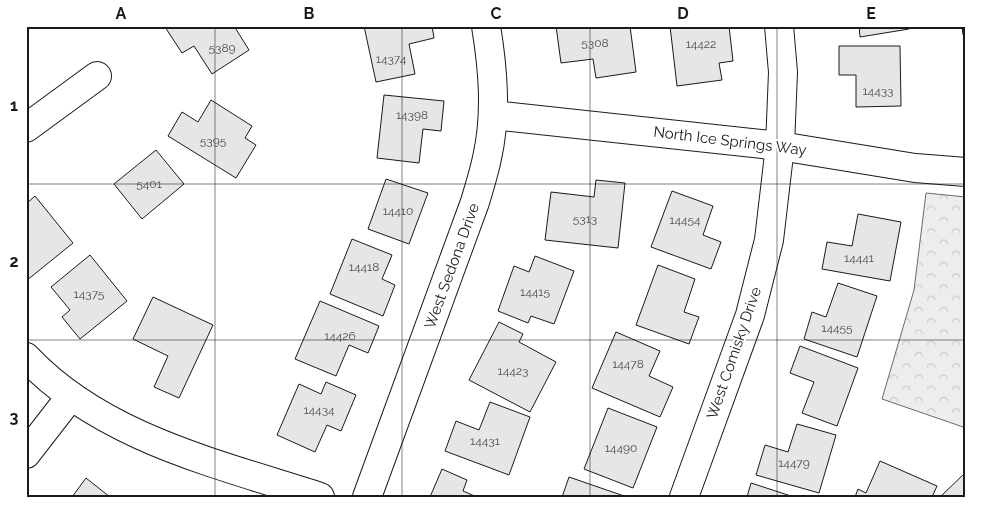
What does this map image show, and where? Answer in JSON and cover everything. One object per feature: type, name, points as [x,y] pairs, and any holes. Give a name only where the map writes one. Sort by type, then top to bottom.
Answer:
[{"type":"street","name":"West Sedona Drive","points":[[367,497],[475,202],[488,157],[493,115],[492,62],[486,26]]},
{"type":"street","name":"West Comisky Drive","points":[[684,497],[750,315],[769,240],[780,146],[783,72],[779,26]]},
{"type":"street","points":[[26,128],[97,76]]},
{"type":"street","name":"North Ice Springs Way","points":[[493,115],[780,146],[915,168],[966,172]]},
{"type":"street","points":[[26,357],[71,396],[98,413],[152,440],[320,497]]},
{"type":"street","points":[[26,454],[71,396]]},
{"type":"green space","points":[[926,193],[966,197],[966,428],[882,399],[914,290]]},
{"type":"building","points":[[166,26],[234,26],[249,50],[212,74],[194,46],[182,53]]},
{"type":"building","points":[[364,26],[432,26],[434,38],[409,44],[415,74],[376,82]]},
{"type":"building","points":[[556,26],[630,26],[636,72],[596,78],[593,59],[561,63]]},
{"type":"building","points":[[670,26],[729,26],[733,61],[719,63],[722,80],[677,86]]},
{"type":"building","points":[[859,26],[909,26],[909,29],[860,37]]},
{"type":"building","points":[[962,26],[966,26],[966,35],[963,35]]},
{"type":"building","points":[[839,46],[900,46],[901,106],[856,107],[856,75],[839,75]]},
{"type":"building","points":[[384,95],[444,101],[441,131],[423,129],[419,163],[377,158]]},
{"type":"building","points":[[211,100],[252,126],[245,138],[256,145],[236,178],[168,136],[182,112],[198,122]]},
{"type":"building","points":[[156,150],[184,184],[142,219],[114,184]]},
{"type":"building","points":[[386,179],[428,193],[409,244],[368,229]]},
{"type":"building","points":[[596,180],[625,183],[618,248],[545,240],[551,192],[594,197]]},
{"type":"building","points":[[672,191],[713,206],[703,235],[721,242],[711,269],[651,247]]},
{"type":"building","points":[[35,196],[73,243],[26,281],[26,204]]},
{"type":"building","points":[[858,214],[901,222],[890,281],[822,269],[827,242],[852,246]]},
{"type":"building","points":[[352,239],[392,255],[382,279],[395,285],[383,316],[330,294]]},
{"type":"building","points":[[90,255],[127,301],[80,339],[62,317],[70,310],[51,287]]},
{"type":"building","points":[[535,256],[574,271],[554,324],[531,316],[528,323],[498,311],[514,266],[529,272]]},
{"type":"building","points":[[658,265],[695,279],[684,312],[699,317],[689,344],[636,325]]},
{"type":"building","points":[[838,283],[877,296],[857,357],[804,339],[812,312],[826,317]]},
{"type":"building","points":[[153,297],[213,325],[179,398],[154,387],[168,356],[133,339]]},
{"type":"building","points":[[320,301],[379,326],[368,353],[349,345],[336,376],[295,359]]},
{"type":"building","points":[[499,322],[523,334],[519,342],[556,362],[530,412],[469,380]]},
{"type":"building","points":[[616,332],[660,351],[649,376],[673,387],[660,417],[592,388]]},
{"type":"building","points":[[800,346],[858,368],[837,426],[802,413],[814,382],[790,373]]},
{"type":"building","points":[[326,382],[356,395],[341,431],[327,425],[315,452],[277,435],[299,384],[321,394]]},
{"type":"building","points":[[490,402],[530,417],[509,475],[445,451],[456,421],[479,430]]},
{"type":"building","points":[[608,408],[657,427],[633,488],[584,469]]},
{"type":"building","points":[[797,424],[836,435],[819,493],[756,475],[765,445],[788,452]]},
{"type":"building","points":[[880,461],[937,486],[932,497],[855,497],[858,489],[866,493]]},
{"type":"building","points":[[442,469],[467,480],[463,491],[477,497],[430,497]]},
{"type":"building","points":[[966,472],[966,497],[940,497]]},
{"type":"building","points":[[569,477],[627,497],[562,497]]},
{"type":"building","points":[[86,478],[110,497],[72,497]]},
{"type":"building","points":[[751,483],[794,497],[747,497]]}]
